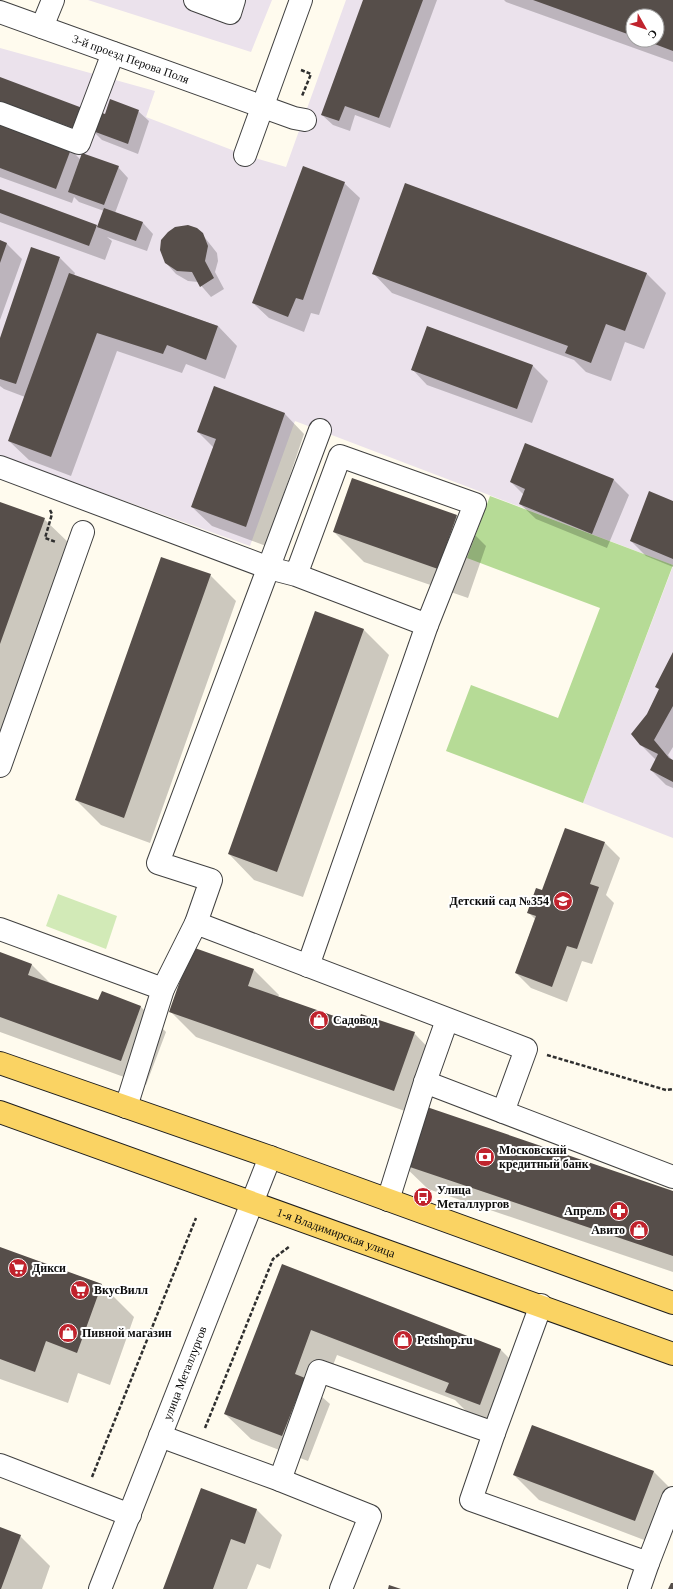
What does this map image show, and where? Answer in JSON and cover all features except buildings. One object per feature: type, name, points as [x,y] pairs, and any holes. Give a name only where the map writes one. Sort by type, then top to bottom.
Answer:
[{"type":"main road","points":[[0,1063],[270,1157],[673,1303]]},
{"type":"main road","name":"1-я Владимирская улица","points":[[0,1112],[541,1305],[673,1354]]},
{"type":"street","points":[[42,27],[53,0]]},
{"type":"street","points":[[195,0],[230,13],[234,0]]},
{"type":"street","points":[[245,155],[301,0]]},
{"type":"street","name":"3-й проезд Перова Поля","points":[[0,12],[294,118],[305,120]]},
{"type":"street","points":[[0,113],[79,143],[113,53]]},
{"type":"street","points":[[126,1107],[163,989],[196,923],[211,880],[158,863],[320,430]]},
{"type":"street","points":[[296,575],[340,456],[475,504],[428,625],[308,966]]},
{"type":"street","points":[[0,467],[269,568],[296,575],[428,625]]},
{"type":"street","points":[[0,766],[80,541]]},
{"type":"street","points":[[196,923],[526,1049],[503,1112]]},
{"type":"street","points":[[0,929],[163,989]]},
{"type":"street","points":[[388,1200],[425,1082],[447,1020]]},
{"type":"street","points":[[425,1082],[673,1177]]},
{"type":"street","name":"улица Металлургов","points":[[100,1589],[270,1157]]},
{"type":"street","points":[[541,1305],[471,1500],[648,1563]]},
{"type":"street","points":[[280,1480],[319,1371],[494,1434]]},
{"type":"street","points":[[160,1436],[280,1480],[370,1516],[341,1589]]},
{"type":"street","points":[[0,1465],[130,1515]]},
{"type":"street","points":[[639,1589],[673,1498]]},
{"type":"path","points":[[35,480],[52,514],[45,538],[80,541]]},
{"type":"path","points":[[526,1049],[666,1090],[673,1089]]},
{"type":"path","points":[[84,1498],[196,1218]]},
{"type":"path","points":[[197,1449],[273,1259],[290,1246]]},
{"type":"shaded area","points":[[88,0],[272,0],[251,52]]},
{"type":"shaded area","points":[[346,0],[673,0],[673,565],[295,421],[250,546],[0,456],[0,48],[155,91],[146,117],[245,155],[286,167]]},
{"type":"shaded area","points":[[673,566],[673,838],[583,803]]},
{"type":"green space","points":[[490,496],[673,565],[583,803],[446,751],[471,685],[558,718],[600,608],[467,558]]},
{"type":"green space","points":[[58,894],[117,916],[106,949],[46,926]]},
{"type":"place","name":"Детский сад №354","points":[[563,901]]},
{"type":"place","name":"Садовод","points":[[319,1020]]},
{"type":"place","name":"Московский кредитный банк","points":[[485,1157]]},
{"type":"place","name":"Улица Металлургов","points":[[423,1197]]},
{"type":"place","name":"Апрель","points":[[619,1211]]},
{"type":"place","name":"Авито","points":[[639,1230]]},
{"type":"place","name":"Дикси","points":[[18,1268]]},
{"type":"place","name":"ВкусВилл","points":[[80,1290]]},
{"type":"place","name":"Пивной магазин","points":[[68,1333]]},
{"type":"place","name":"Petshop.ru","points":[[403,1340]]}]
